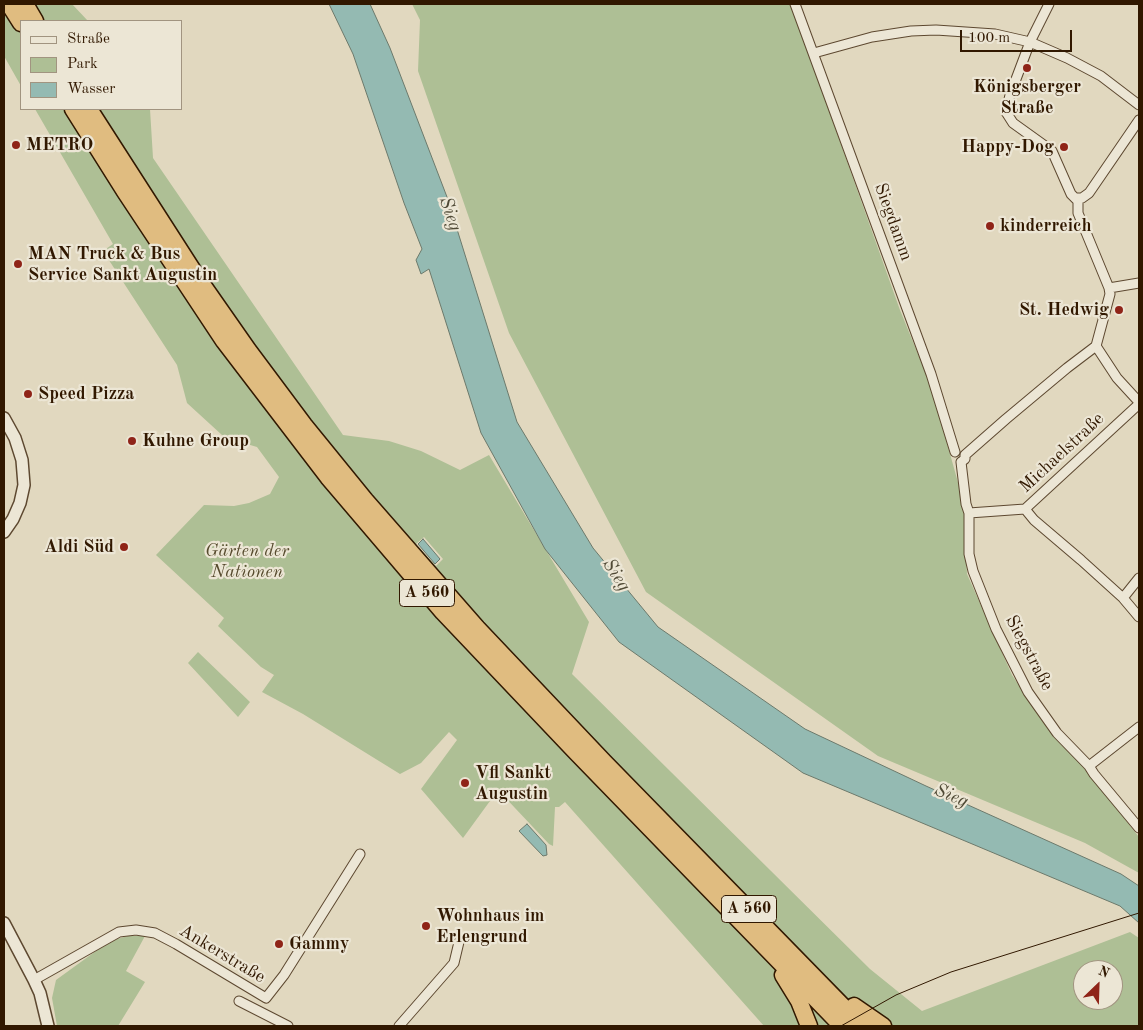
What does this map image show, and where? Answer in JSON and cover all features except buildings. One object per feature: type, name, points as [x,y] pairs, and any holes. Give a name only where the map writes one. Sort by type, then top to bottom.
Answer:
[{"type":"highway","points":[[9,4],[20,21]]},
{"type":"highway","points":[[25,4],[35,20]]},
{"type":"highway","name":"A 560","points":[[74,110],[224,342],[328,477],[450,619],[575,751],[842,1026]]},
{"type":"highway","name":"A 560","points":[[90,110],[197,277],[248,350],[365,500],[477,628],[604,762],[862,1026]]},
{"type":"highway","points":[[762,944],[799,1001],[810,1026]]},
{"type":"highway","points":[[809,970],[846,1000],[884,1026]]},
{"type":"street","name":"Siegdamm","points":[[796,4],[931,374],[955,452],[960,451],[963,459]]},
{"type":"street","points":[[963,459],[1060,374],[1096,346],[1110,294],[1078,213],[1079,204],[1071,194],[1052,151],[1011,120],[1006,112],[1006,107],[1030,42],[1049,4]]},
{"type":"street","points":[[814,53],[872,37],[924,30],[995,34],[1030,42],[1084,66],[1113,84],[1139,105]]},
{"type":"street","points":[[1075,198],[1082,198],[1089,193],[1139,120]]},
{"type":"street","points":[[1109,288],[1139,283]]},
{"type":"street","points":[[1096,346],[1117,378],[1139,403]]},
{"type":"street","name":"Michaelstraße","points":[[969,513],[1025,509],[1139,403]]},
{"type":"street","points":[[4,418],[15,438],[22,460],[24,485],[20,503],[4,532]]},
{"type":"street","name":"Siegstraße","points":[[963,459],[966,504],[969,513],[969,554],[973,571],[996,629],[1028,692],[1057,733],[1089,766],[1139,828]]},
{"type":"street","points":[[1025,509],[1034,520],[1123,598],[1139,618]]},
{"type":"street","points":[[1123,598],[1139,578]]},
{"type":"street","points":[[1089,766],[1139,727]]},
{"type":"street","name":"Ankerstraße","points":[[34,980],[119,932],[136,930],[155,933],[266,998],[284,975],[360,854]]},
{"type":"street","points":[[4,922],[40,993],[48,1026]]},
{"type":"street","points":[[399,1026],[454,963],[459,942]]},
{"type":"street","points":[[239,1001],[270,1022],[288,1026]]},
{"type":"green space","points":[[4,4],[72,4],[87,20],[20,20],[20,84],[4,56]]},
{"type":"green space","points":[[412,4],[791,4],[900,310],[931,386],[959,486],[964,511],[967,574],[1012,675],[1037,712],[1139,837],[1139,873],[1085,843],[878,756],[646,592],[509,333],[418,71],[420,20]]},
{"type":"green space","name":"Gärten der Nationen","points":[[36,110],[150,110],[153,158],[343,435],[389,441],[421,451],[460,470],[489,455],[589,622],[572,674],[870,969],[922,1011],[1130,932],[1139,938],[1139,1026],[764,1026],[565,802],[559,807],[555,807],[553,846],[498,790],[463,838],[421,789],[457,740],[449,732],[421,763],[400,774],[303,714],[262,692],[274,675],[261,667],[218,626],[224,618],[156,555],[204,505],[234,506],[249,503],[270,494],[279,477],[257,447],[240,442],[234,446],[187,403],[177,365],[103,251],[113,244]],"holes":[[[424,537],[443,559],[436,566],[416,544]]]},
{"type":"green space","points":[[198,652],[250,702],[238,717],[188,663]]},
{"type":"green space","points":[[128,936],[145,936],[126,971],[145,982],[118,1026],[57,1026],[52,998],[56,980],[96,951],[117,939]]},
{"type":"water","name":"Sieg","points":[[329,4],[370,4],[390,48],[447,197],[517,422],[593,548],[658,627],[805,729],[1121,874],[1139,886],[1139,923],[1120,906],[803,773],[619,642],[545,549],[481,433],[429,269],[421,274],[416,260],[422,249],[404,203],[353,54]]},
{"type":"water","points":[[423,539],[440,559],[435,564],[418,544]]},
{"type":"water","points":[[527,824],[546,845],[547,855],[543,856],[519,831]]},
{"type":"tram line","points":[[841,1026],[896,995],[951,972],[1139,913]]},
{"type":"place","name":"Königsberger Straße","points":[[1027,68]]},
{"type":"place","name":"METRO","points":[[16,145]]},
{"type":"place","name":"Happy-Dog","points":[[1064,147]]},
{"type":"place","name":"kinderreich","points":[[990,226]]},
{"type":"place","name":"MAN Truck & Bus Service Sankt Augustin","points":[[18,264]]},
{"type":"place","name":"St. Hedwig","points":[[1119,310]]},
{"type":"place","name":"Speed Pizza","points":[[28,394]]},
{"type":"place","name":"Kuhne Group","points":[[132,441]]},
{"type":"place","name":"Aldi Süd","points":[[124,547]]},
{"type":"place","name":"Vfl Sankt Augustin","points":[[465,783]]},
{"type":"place","name":"Wohnhaus im Erlengrund","points":[[426,926]]},
{"type":"place","name":"Gammy","points":[[279,944]]}]
